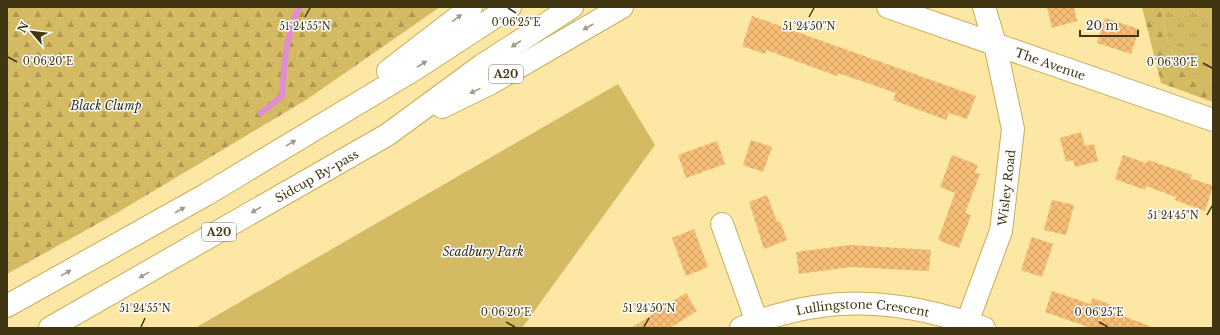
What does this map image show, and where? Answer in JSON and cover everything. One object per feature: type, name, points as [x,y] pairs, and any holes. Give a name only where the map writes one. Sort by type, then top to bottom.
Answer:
[{"type":"main road","points":[[316,128],[471,7]]},
{"type":"main road","points":[[7,306],[208,194],[415,68],[510,7]]},
{"type":"main road","name":"Sidcup By-pass","points":[[50,328],[387,135],[481,66],[572,7]]},
{"type":"main road","name":"A20","points":[[387,135],[491,83],[622,7]]},
{"type":"main road","name":"The Avenue","points":[[888,7],[1213,120]]},
{"type":"main road","name":"Wisley Road","points":[[972,326],[1001,231],[1013,129],[995,44],[984,7]]},
{"type":"main road","points":[[722,224],[749,325]]},
{"type":"main road","points":[[7,302],[32,292]]},
{"type":"main road","name":"Lullingstone Crescent","points":[[749,325],[784,313],[807,308],[863,303],[909,307],[972,326]]},
{"type":"green space","name":"Black Clump","points":[[7,7],[440,7],[306,100],[115,214],[7,274]]},
{"type":"green space","points":[[1142,7],[1160,7],[1169,47],[1182,70],[1213,81],[1213,102],[1161,83]]},
{"type":"green space","points":[[1160,7],[1213,7],[1213,81],[1182,71],[1169,47]]},
{"type":"green space","name":"Scadbury Park","points":[[618,84],[655,145],[522,328],[195,328]]},
{"type":"building","points":[[1047,7],[1074,7],[1077,21],[1052,28]]},
{"type":"building","points":[[752,16],[976,96],[967,119],[949,113],[946,120],[893,100],[896,93],[838,73],[837,76],[766,50],[765,54],[742,46]]},
{"type":"building","points":[[1105,18],[1139,29],[1131,54],[1097,43]]},
{"type":"building","points":[[1081,132],[1085,146],[1094,144],[1098,161],[1075,167],[1073,160],[1066,162],[1060,138]]},
{"type":"building","points":[[751,140],[772,147],[763,172],[743,165]]},
{"type":"building","points":[[717,141],[725,164],[686,178],[678,155]]},
{"type":"building","points":[[952,155],[978,165],[975,172],[980,174],[965,213],[971,215],[959,248],[938,240],[955,193],[940,187]]},
{"type":"building","points":[[1123,155],[1146,163],[1148,160],[1192,175],[1190,178],[1213,186],[1205,211],[1175,200],[1176,197],[1146,186],[1145,190],[1115,179]]},
{"type":"building","points":[[767,195],[777,222],[780,221],[787,240],[764,249],[749,202]]},
{"type":"building","points":[[1052,200],[1074,205],[1066,235],[1044,230]]},
{"type":"building","points":[[694,229],[708,267],[686,276],[672,238]]},
{"type":"building","points":[[1032,237],[1053,244],[1042,277],[1021,270]]},
{"type":"building","points":[[850,245],[931,250],[929,271],[850,267],[799,274],[796,252]]},
{"type":"building","points":[[1052,291],[1090,304],[1093,298],[1114,306],[1112,312],[1150,326],[1150,328],[1091,328],[1045,312]]},
{"type":"building","points":[[686,293],[697,311],[670,328],[631,328]]},
{"type":"waterway","points":[[261,113],[282,96],[288,40],[299,7]]}]
